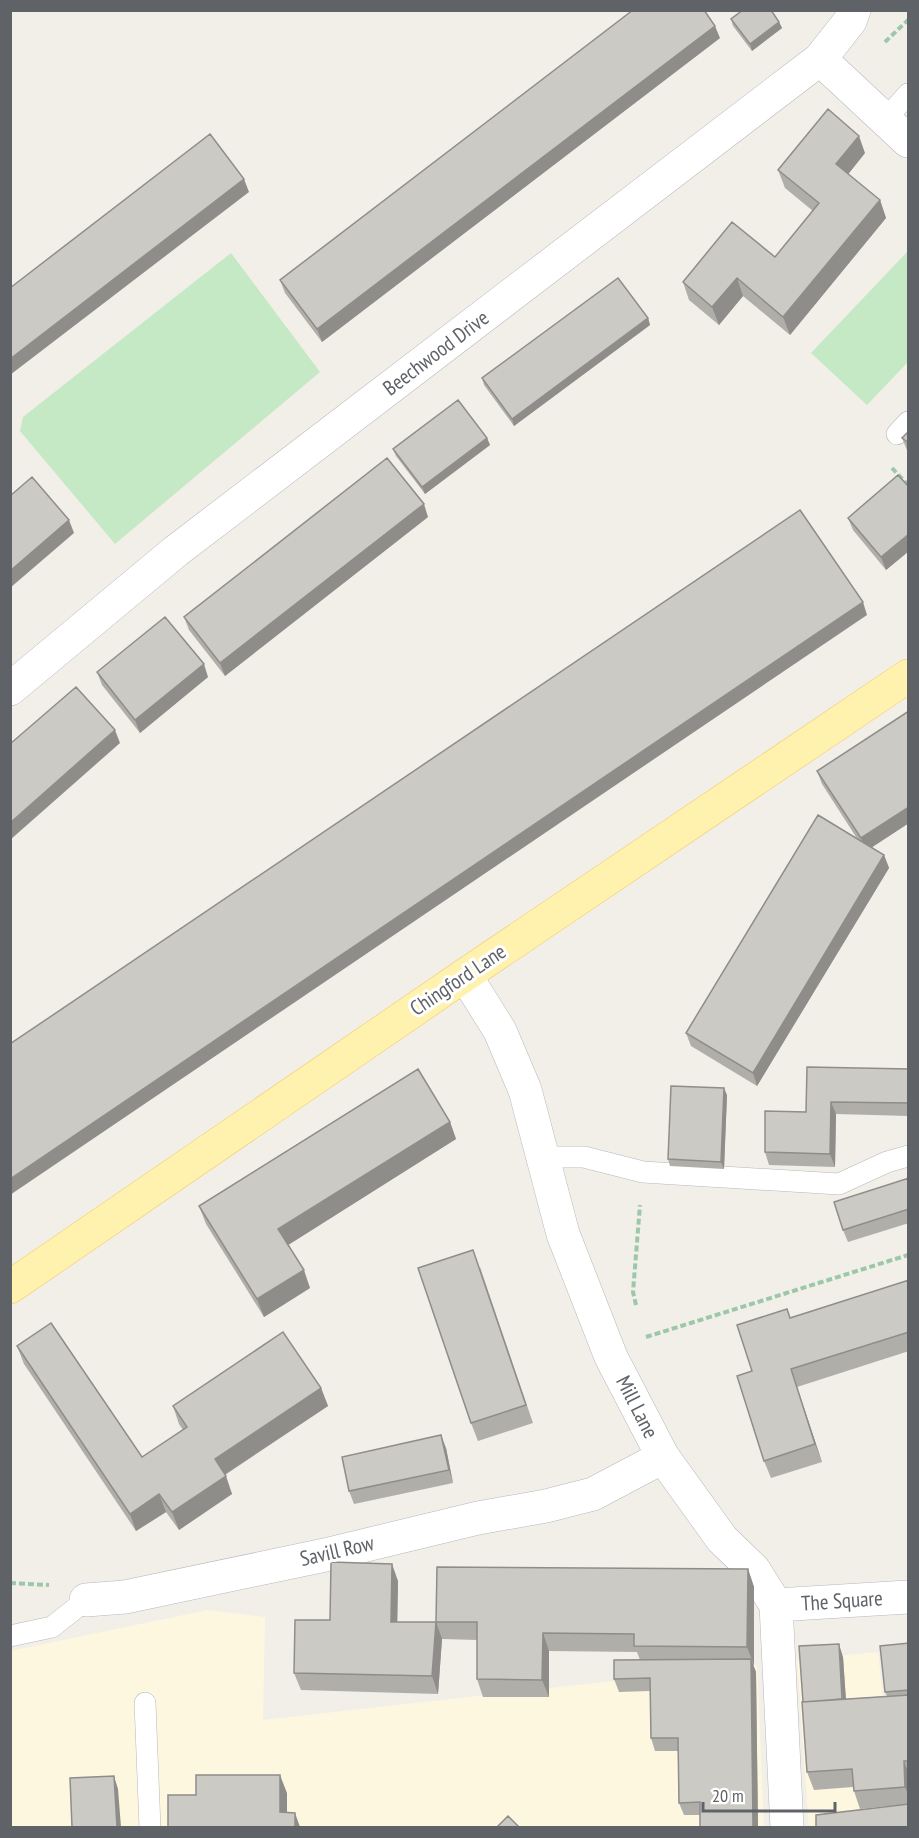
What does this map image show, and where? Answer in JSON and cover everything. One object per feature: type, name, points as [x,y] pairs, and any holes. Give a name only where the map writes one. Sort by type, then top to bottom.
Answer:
[{"type":"main road","name":"Chingford Lane","points":[[10,1287],[465,975],[909,676]]},
{"type":"street","name":"Beechwood Drive","points":[[10,689],[176,551],[820,59],[850,21],[854,10]]},
{"type":"street","points":[[820,59],[897,130]]},
{"type":"street","name":"Mill Lane","points":[[465,975],[500,1031],[525,1090],[563,1234],[608,1349],[663,1457],[722,1539],[754,1570],[776,1605],[787,1827]]},
{"type":"street","name":"Savill Row","points":[[86,1600],[125,1597],[325,1555],[478,1518],[546,1506],[593,1494],[663,1457]]},
{"type":"street","name":"The Square","points":[[776,1605],[909,1597]]},
{"type":"lane","points":[[897,130],[909,94]]},
{"type":"lane","points":[[544,1157],[584,1157],[643,1172],[839,1184],[887,1162],[909,1156]]},
{"type":"lane","name":"Savill Row","points":[[10,1636],[52,1627],[86,1600]]},
{"type":"lane","points":[[145,1703],[150,1827]]},
{"type":"path","points":[[638,1315],[633,1292],[643,1172]]},
{"type":"path","points":[[641,1326],[643,1338],[909,1255]]},
{"type":"shaded area","points":[[208,1610],[265,1617],[263,1720],[757,1665],[764,1827],[11,1827],[10,1651]]},
{"type":"shaded area","points":[[878,1652],[884,1708],[908,1827],[809,1827],[797,1660]]},
{"type":"green space","points":[[908,251],[908,362],[867,405],[811,353]]},
{"type":"green space","points":[[231,253],[320,372],[115,544],[20,431],[23,417]]},
{"type":"building","points":[[633,10],[704,10],[715,26],[317,329],[280,280]]},
{"type":"building","points":[[743,10],[771,10],[779,22],[750,44],[731,19]]},
{"type":"building","points":[[828,109],[859,136],[836,164],[880,200],[783,317],[737,278],[712,307],[683,282],[732,222],[775,257],[819,203],[778,170]]},
{"type":"building","points":[[210,134],[244,179],[10,359],[10,288]]},
{"type":"building","points":[[618,278],[648,318],[512,419],[482,378]]},
{"type":"building","points":[[458,400],[487,438],[422,487],[393,449]]},
{"type":"building","points":[[909,431],[909,443],[902,438]]},
{"type":"building","points":[[387,458],[424,504],[220,663],[184,617]]},
{"type":"building","points":[[898,475],[909,487],[909,534],[881,557],[848,518]]},
{"type":"building","points":[[32,477],[69,520],[10,571],[10,496]]},
{"type":"building","points":[[800,510],[863,602],[10,1179],[10,1044]]},
{"type":"building","points":[[165,617],[204,664],[135,720],[97,672]]},
{"type":"building","points":[[76,687],[115,730],[10,823],[10,744]]},
{"type":"building","points":[[909,711],[909,807],[861,838],[817,771]]},
{"type":"building","points":[[818,815],[884,855],[753,1073],[686,1033]]},
{"type":"building","points":[[807,1067],[909,1069],[909,1103],[831,1102],[830,1154],[765,1152],[765,1111],[806,1112]]},
{"type":"building","points":[[418,1069],[450,1122],[278,1229],[304,1270],[257,1299],[199,1206]]},
{"type":"building","points":[[671,1086],[724,1088],[721,1162],[668,1159]]},
{"type":"building","points":[[909,1178],[909,1209],[843,1230],[834,1202]]},
{"type":"building","points":[[473,1250],[526,1405],[471,1423],[418,1268]]},
{"type":"building","points":[[909,1280],[909,1332],[791,1369],[815,1444],[764,1461],[737,1376],[752,1371],[737,1325],[787,1309],[790,1318]]},
{"type":"building","points":[[51,1323],[142,1457],[187,1427],[173,1406],[283,1332],[321,1388],[215,1459],[226,1476],[172,1512],[159,1494],[130,1514],[17,1346]]},
{"type":"building","points":[[441,1435],[449,1470],[349,1491],[342,1457]]},
{"type":"building","points":[[331,1562],[392,1564],[391,1622],[436,1622],[432,1676],[294,1673],[295,1620],[330,1620]]},
{"type":"building","points":[[437,1567],[748,1569],[747,1647],[634,1646],[634,1634],[543,1633],[542,1680],[477,1679],[477,1622],[436,1622]]},
{"type":"building","points":[[909,1643],[909,1690],[885,1692],[880,1646]]},
{"type":"building","points":[[839,1644],[842,1699],[803,1702],[799,1646]]},
{"type":"building","points":[[751,1659],[753,1827],[700,1827],[700,1802],[679,1803],[678,1738],[651,1738],[650,1678],[614,1679],[614,1660]]},
{"type":"building","points":[[909,1695],[909,1761],[904,1761],[905,1787],[854,1791],[852,1769],[807,1772],[802,1702]]},
{"type":"building","points":[[196,1775],[280,1775],[280,1812],[295,1813],[295,1827],[168,1827],[168,1795],[196,1795]]},
{"type":"building","points":[[114,1776],[117,1827],[72,1827],[70,1778]]},
{"type":"building","points":[[909,1804],[909,1827],[816,1827],[816,1815]]},
{"type":"building","points":[[508,1816],[519,1827],[497,1827]]}]
